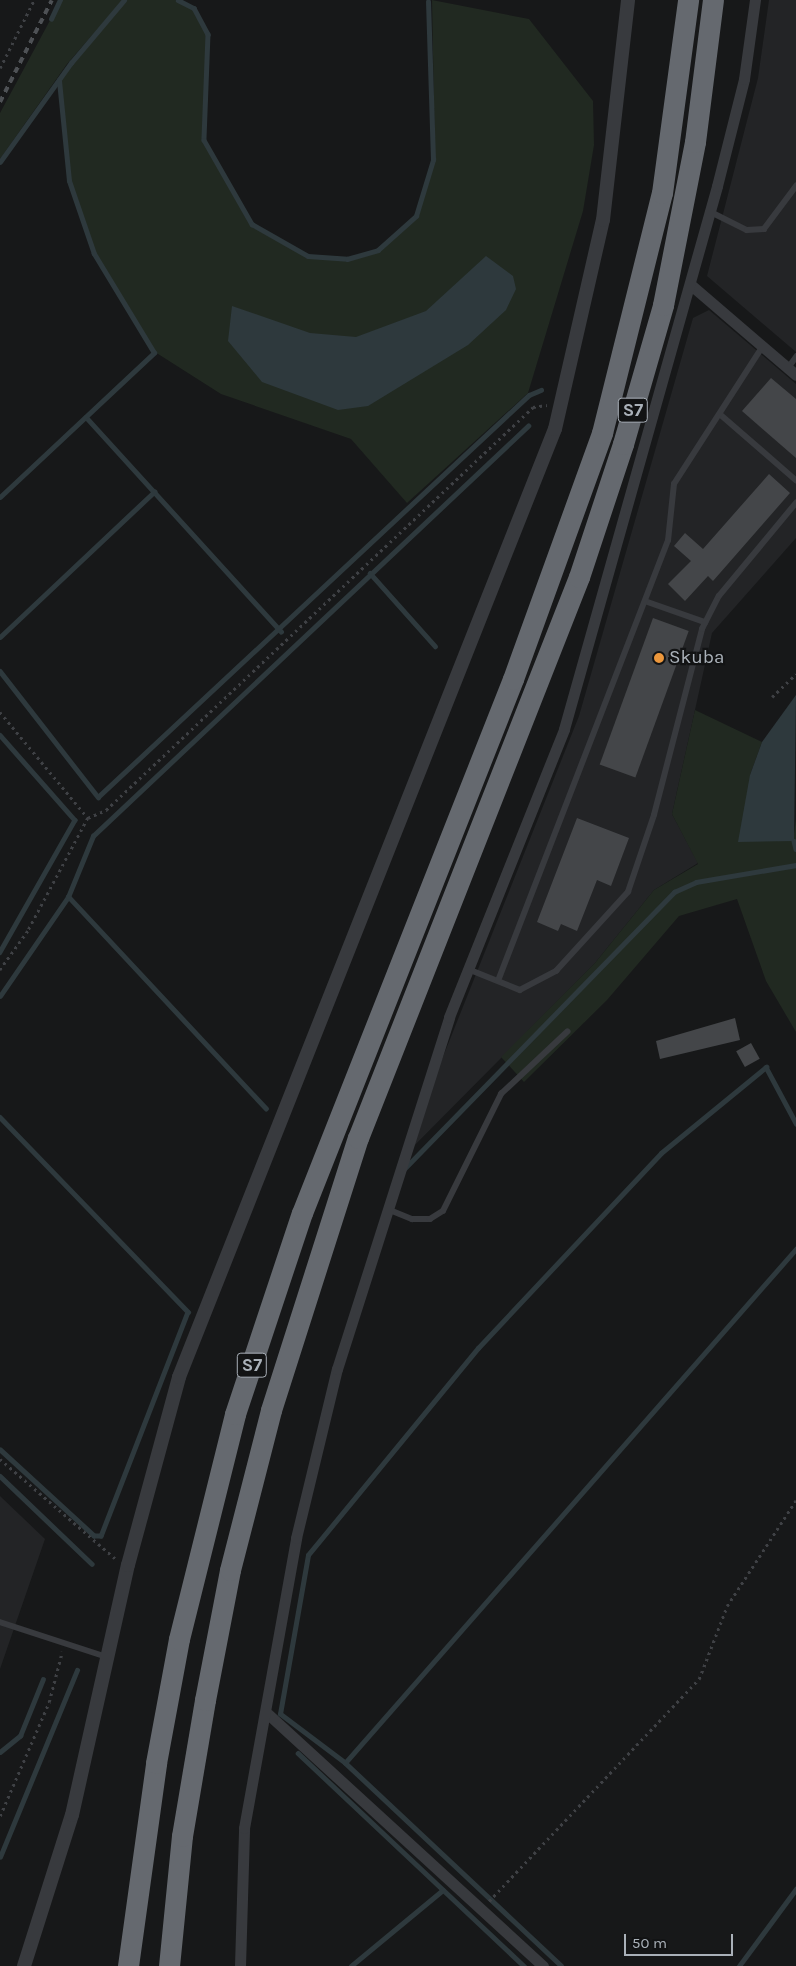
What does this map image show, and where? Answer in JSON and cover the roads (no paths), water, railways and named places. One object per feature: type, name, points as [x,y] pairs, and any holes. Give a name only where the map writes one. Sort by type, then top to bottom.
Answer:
[{"type":"highway","name":"S7","points":[[128,1966],[156,1763],[179,1639],[235,1414],[302,1213],[513,679],[602,433],[662,193],[688,0]]},
{"type":"highway","name":"S7","points":[[169,1966],[182,1836],[205,1700],[230,1570],[271,1410],[358,1138],[578,577],[623,444],[663,304],[695,142],[713,0]]},
{"type":"street","points":[[24,1966],[72,1815],[155,1456],[200,1318],[545,458],[563,400],[607,194],[628,0]]},
{"type":"street","points":[[240,1966],[244,1828],[268,1714],[296,1538],[332,1388],[468,969],[564,729],[711,212],[744,79],[755,0]]},
{"type":"street","points":[[691,285],[792,371]]},
{"type":"street","points":[[268,1714],[482,1908],[543,1966]]},
{"type":"lane","points":[[711,212],[747,230],[764,229],[796,186]]},
{"type":"lane","points":[[498,981],[668,541],[674,484],[763,346]]},
{"type":"lane","points":[[792,371],[796,357]]},
{"type":"lane","points":[[720,414],[796,480]]},
{"type":"lane","points":[[468,969],[520,990],[556,971],[628,892],[654,815],[706,622],[719,596],[796,503]]},
{"type":"lane","points":[[645,601],[706,622]]},
{"type":"lane","points":[[390,1210],[412,1219],[430,1219],[443,1211],[501,1094],[567,1032]]},
{"type":"lane","points":[[0,1622],[110,1657]]},
{"type":"waterway","points":[[51,19],[60,0]]},
{"type":"waterway","points":[[0,162],[71,63],[124,0]]},
{"type":"waterway","points":[[178,0],[194,8],[208,34],[204,140],[252,224],[308,256],[347,259],[378,250],[416,216],[433,160],[428,2]]},
{"type":"waterway","points":[[0,497],[154,353],[94,254],[69,181],[59,80]]},
{"type":"waterway","points":[[0,671],[98,797],[529,395],[541,390]]},
{"type":"waterway","points":[[86,417],[281,631]]},
{"type":"waterway","points":[[266,1109],[68,897],[93,836],[528,426]]},
{"type":"waterway","points":[[0,637],[154,492]]},
{"type":"waterway","points":[[370,573],[435,646]]},
{"type":"waterway","points":[[0,735],[75,820],[0,952]]},
{"type":"waterway","points":[[794,841],[796,849]]},
{"type":"waterway","points":[[404,1169],[674,892],[696,882],[796,865]]},
{"type":"waterway","points":[[0,996],[68,897]]},
{"type":"waterway","points":[[561,1966],[345,1763],[280,1714],[308,1555],[478,1348],[661,1153],[766,1067],[796,1123]]},
{"type":"waterway","points":[[0,1117],[188,1312],[101,1536],[94,1536],[0,1450]]},
{"type":"waterway","points":[[345,1763],[796,1249]]},
{"type":"waterway","points":[[0,1476],[92,1564]]},
{"type":"waterway","points":[[0,1857],[77,1670]]},
{"type":"waterway","points":[[0,1752],[20,1736],[43,1679]]},
{"type":"waterway","points":[[298,1753],[524,1966]]},
{"type":"waterway","points":[[739,1966],[796,1889]]},
{"type":"waterway","points":[[351,1966],[443,1890]]},
{"type":"railway","points":[[0,102],[52,0]]},
{"type":"place","name":"Skuba","points":[[659,658]]}]
